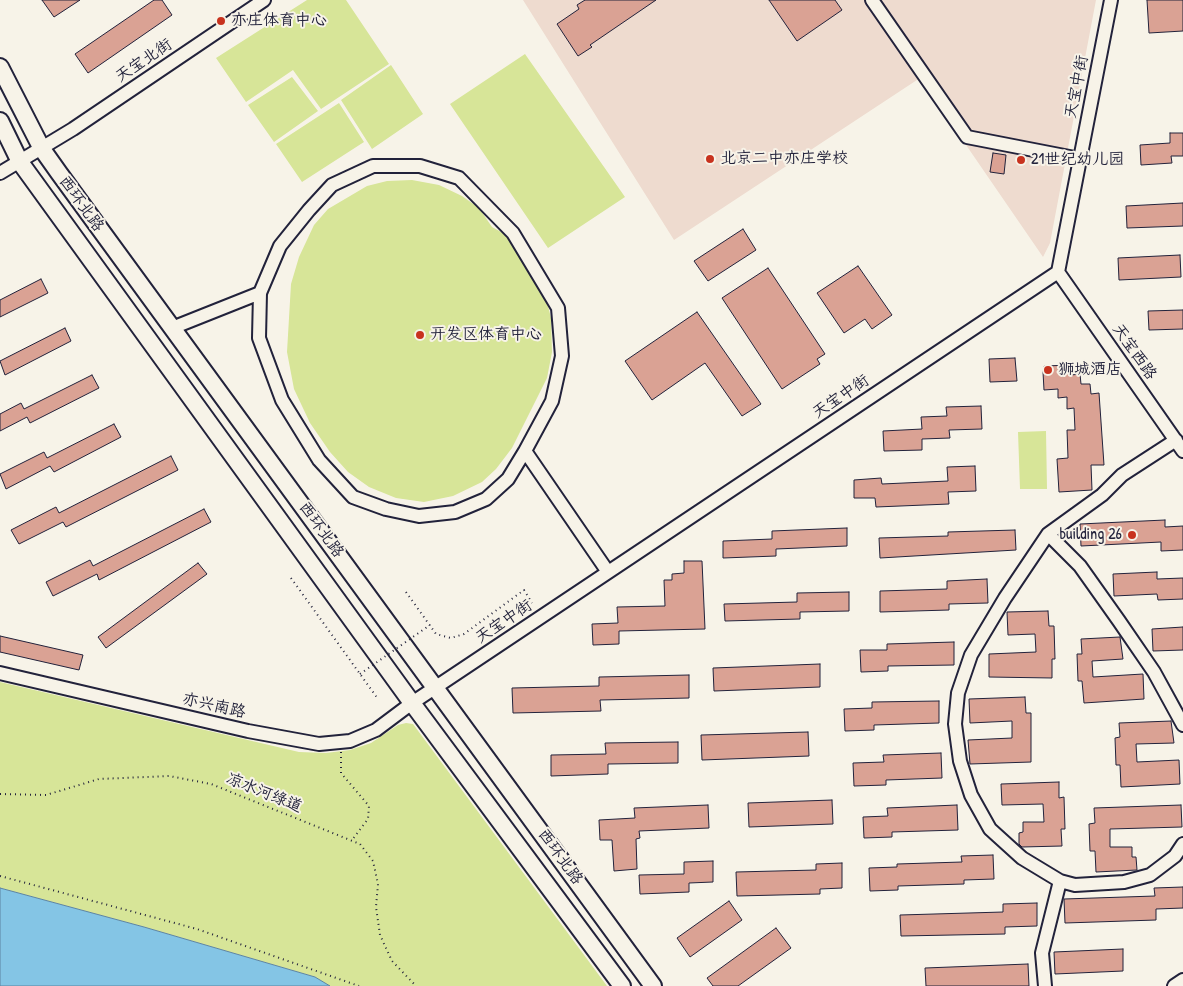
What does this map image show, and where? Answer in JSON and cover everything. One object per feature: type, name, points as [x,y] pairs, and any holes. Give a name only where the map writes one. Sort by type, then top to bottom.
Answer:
[{"type":"main road","name":"西环北路","points":[[0,67],[42,149],[653,986]]},
{"type":"main road","name":"西环北路","points":[[0,121],[20,162],[412,703],[622,986]]},
{"type":"street","name":"天宝北街","points":[[0,173],[42,149],[264,0]]},
{"type":"street","points":[[872,0],[967,137],[1080,159]]},
{"type":"street","name":"天宝中街","points":[[412,703],[1058,272],[1111,0]]},
{"type":"street","points":[[373,166],[420,166],[459,178],[513,233],[558,308],[562,356],[552,401],[525,451],[508,479],[486,499],[455,512],[419,516],[386,509],[353,496],[319,460],[282,400],[259,338],[260,292],[280,246],[332,185],[373,166]]},
{"type":"street","name":"天宝西路","points":[[1058,272],[1179,446]]},
{"type":"street","points":[[172,328],[260,292]]},
{"type":"street","points":[[1179,446],[1122,475],[1102,495],[1048,534],[1005,598],[971,655],[958,693],[955,724],[960,761],[971,795],[990,828],[1022,858],[1060,881],[1075,884],[1124,882],[1150,875],[1175,856],[1183,844]]},
{"type":"street","points":[[525,451],[608,572]]},
{"type":"street","points":[[1048,534],[1080,566],[1119,621],[1154,672],[1183,725]]},
{"type":"street","name":"亦兴南路","points":[[0,672],[248,731],[319,744],[350,741],[376,730],[412,703]]},
{"type":"street","points":[[1045,986],[1042,953],[1060,881]]},
{"type":"street","points":[[1174,986],[1183,980]]},
{"type":"path","points":[[291,578],[378,699]]},
{"type":"path","points":[[406,592],[436,634],[443,638],[457,637],[524,590],[532,603]]},
{"type":"path","points":[[360,674],[430,625]]},
{"type":"path","points":[[342,742],[341,774],[369,806],[368,819],[352,840]]},
{"type":"path","name":"凉水河绿道","points":[[0,794],[46,795],[100,779],[169,776],[211,784],[352,840],[360,844],[373,861],[378,884],[376,906],[380,935],[392,961],[416,986]]},
{"type":"path","points":[[0,876],[197,929],[359,986]]},
{"type":"shaded area","name":"北京二中亦庄学校","points":[[523,0],[1096,0],[1050,243],[1043,257],[920,78],[674,240]]},
{"type":"green space","points":[[307,0],[346,0],[389,64],[321,109],[293,70],[246,102],[216,58]]},
{"type":"green space","points":[[525,54],[625,197],[548,248],[450,104]]},
{"type":"green space","points":[[391,65],[423,114],[372,149],[341,100]]},
{"type":"green space","points":[[292,77],[318,111],[274,142],[248,105]]},
{"type":"green space","points":[[339,103],[364,142],[302,182],[276,144]]},
{"type":"green space","name":"开发区体育中心","points":[[412,180],[439,185],[462,196],[479,208],[492,227],[503,233],[519,249],[545,294],[551,318],[552,352],[547,378],[512,448],[496,469],[482,482],[453,496],[424,502],[396,498],[369,487],[348,472],[330,452],[310,423],[294,389],[287,352],[291,284],[299,257],[314,225],[328,209],[367,186],[387,181]]},
{"type":"green space","points":[[1046,431],[1047,489],[1020,489],[1018,432]]},
{"type":"green space","points":[[0,682],[299,752],[326,753],[350,750],[371,743],[398,725],[413,724],[607,986],[330,986],[315,977],[144,927],[0,888]]},
{"type":"water","points":[[0,888],[144,927],[315,977],[330,986],[0,986]]},
{"type":"building","points":[[42,0],[80,0],[54,17]]},
{"type":"building","points":[[154,0],[162,0],[172,15],[88,73],[75,54]]},
{"type":"building","points":[[585,0],[656,0],[590,45],[592,47],[578,56],[557,24],[579,9],[577,5]]},
{"type":"building","points":[[769,0],[835,0],[842,10],[797,41]]},
{"type":"building","points":[[1147,0],[1183,0],[1183,31],[1149,33]]},
{"type":"building","points":[[1170,133],[1183,133],[1183,156],[1171,156],[1172,163],[1141,165],[1140,145],[1170,143]]},
{"type":"building","points":[[993,153],[1006,155],[1004,174],[990,172]]},
{"type":"building","points":[[1183,203],[1183,226],[1127,228],[1126,206]]},
{"type":"building","points":[[743,229],[756,250],[708,281],[694,261]]},
{"type":"building","points":[[1180,255],[1181,277],[1119,280],[1118,258]]},
{"type":"building","points":[[858,266],[892,315],[872,329],[865,319],[844,333],[817,293]]},
{"type":"building","points":[[768,268],[825,354],[817,359],[820,364],[782,389],[722,298]]},
{"type":"building","points":[[41,279],[48,293],[0,317],[0,300]]},
{"type":"building","points":[[1183,310],[1183,329],[1149,330],[1148,311]]},
{"type":"building","points":[[697,312],[761,404],[742,416],[705,363],[652,400],[625,361]]},
{"type":"building","points":[[65,328],[71,341],[5,375],[0,361]]},
{"type":"building","points":[[1015,358],[1017,381],[990,382],[989,359]]},
{"type":"building","points":[[1071,365],[1071,375],[1080,374],[1081,384],[1090,384],[1091,394],[1099,393],[1104,465],[1091,465],[1092,490],[1059,492],[1057,459],[1068,458],[1067,430],[1075,430],[1074,408],[1067,409],[1067,397],[1058,398],[1058,389],[1044,390],[1043,372],[1044,366]]},
{"type":"building","points":[[92,375],[99,388],[30,423],[27,417],[0,431],[0,414],[21,403],[24,409]]},
{"type":"building","points":[[981,406],[982,429],[949,430],[950,438],[922,439],[922,450],[884,451],[883,431],[922,429],[921,417],[947,416],[946,407]]},
{"type":"building","points":[[114,424],[121,437],[54,472],[50,466],[6,489],[0,474],[44,452],[47,458]]},
{"type":"building","points":[[171,456],[178,470],[66,527],[63,522],[19,544],[11,530],[56,507],[59,513]]},
{"type":"building","points":[[975,466],[976,491],[948,492],[949,504],[876,507],[875,498],[854,498],[854,480],[881,478],[882,484],[948,481],[947,467]]},
{"type":"building","points":[[204,509],[211,522],[99,580],[97,574],[53,596],[46,582],[90,560],[93,566]]},
{"type":"building","name":"building 26","points":[[1165,520],[1165,527],[1183,526],[1183,550],[1161,551],[1161,542],[1081,546],[1080,524]]},
{"type":"building","points":[[847,528],[847,546],[776,549],[776,556],[723,558],[723,541],[772,539],[772,531]]},
{"type":"building","points":[[1015,530],[1016,550],[880,558],[879,538],[948,536],[948,532]]},
{"type":"building","points":[[684,561],[702,561],[705,629],[619,631],[619,644],[593,645],[592,624],[618,623],[617,607],[665,606],[664,580],[672,580],[672,574],[684,573]]},
{"type":"building","points":[[198,563],[207,574],[106,648],[98,637]]},
{"type":"building","points":[[1157,572],[1157,579],[1183,578],[1183,599],[1158,600],[1157,594],[1114,596],[1113,574]]},
{"type":"building","points":[[987,579],[988,603],[949,604],[949,610],[880,612],[880,591],[947,589],[947,581]]},
{"type":"building","points":[[849,592],[849,611],[800,612],[800,619],[725,621],[724,604],[797,602],[797,593]]},
{"type":"building","points":[[1048,611],[1049,626],[1054,626],[1055,659],[1052,659],[1052,678],[989,677],[989,654],[1036,652],[1035,634],[1008,635],[1007,612]]},
{"type":"building","points":[[1183,627],[1183,650],[1153,651],[1152,629]]},
{"type":"building","points":[[0,636],[83,655],[79,670],[0,652]]},
{"type":"building","points":[[1120,637],[1123,659],[1092,661],[1093,677],[1143,674],[1144,699],[1084,703],[1082,681],[1078,681],[1077,654],[1082,654],[1081,639]]},
{"type":"building","points":[[954,642],[954,665],[888,666],[888,671],[861,672],[860,650],[887,650],[887,644]]},
{"type":"building","points":[[820,664],[820,687],[714,691],[713,668]]},
{"type":"building","points":[[689,675],[689,698],[600,700],[601,711],[513,713],[512,688],[599,686],[599,677]]},
{"type":"building","points":[[1025,697],[1026,713],[1031,713],[1031,762],[970,764],[968,740],[1012,738],[1012,721],[970,723],[969,699]]},
{"type":"building","points":[[939,701],[939,723],[874,725],[874,730],[845,731],[844,709],[872,708],[872,702]]},
{"type":"building","points":[[1171,721],[1174,743],[1136,744],[1137,762],[1179,760],[1180,784],[1121,787],[1120,765],[1116,765],[1115,738],[1120,737],[1119,723]]},
{"type":"building","points":[[808,732],[809,756],[702,760],[701,735]]},
{"type":"building","points":[[678,742],[678,763],[608,764],[608,774],[551,776],[551,755],[606,754],[605,743]]},
{"type":"building","points":[[941,753],[942,778],[886,780],[886,785],[854,786],[853,763],[884,762],[883,755]]},
{"type":"building","points":[[1059,782],[1059,798],[1064,797],[1065,829],[1061,829],[1062,846],[1022,847],[1019,844],[1019,833],[1023,832],[1023,822],[1044,822],[1043,804],[1002,805],[1001,784]]},
{"type":"building","points":[[832,800],[833,824],[749,827],[748,803]]},
{"type":"building","points":[[708,805],[709,828],[639,831],[640,838],[636,839],[637,869],[614,871],[612,840],[600,840],[599,820],[635,818],[634,808]]},
{"type":"building","points":[[957,805],[958,830],[892,832],[892,837],[864,838],[863,817],[888,816],[887,808]]},
{"type":"building","points":[[1181,805],[1182,827],[1110,829],[1110,847],[1132,847],[1132,857],[1136,857],[1137,870],[1096,872],[1095,851],[1090,851],[1089,824],[1095,823],[1094,808]]},
{"type":"building","points":[[993,855],[994,879],[964,880],[964,884],[898,886],[898,890],[870,891],[869,868],[897,867],[897,864],[962,862],[961,856]]},
{"type":"building","points":[[713,861],[713,882],[689,883],[689,892],[640,894],[639,875],[684,874],[684,862]]},
{"type":"building","points":[[842,863],[842,888],[820,889],[820,894],[737,896],[736,872],[816,870],[816,864]]},
{"type":"building","points":[[1183,887],[1183,908],[1156,909],[1156,920],[1065,923],[1064,899],[1155,896],[1154,888]]},
{"type":"building","points":[[729,901],[742,920],[690,957],[677,938]]},
{"type":"building","points":[[1037,903],[1037,926],[1005,927],[1005,934],[901,936],[900,915],[1003,912],[1003,904]]},
{"type":"building","points":[[776,928],[791,948],[738,986],[713,986],[707,978]]},
{"type":"building","points":[[1123,949],[1123,971],[1055,974],[1054,952]]},
{"type":"building","points":[[1028,964],[1029,986],[926,986],[925,968]]},
{"type":"place","name":"亦庄体育中心","points":[[221,21]]},
{"type":"place","name":"北京二中亦庄学校","points":[[710,159]]},
{"type":"place","name":"21世纪幼儿园","points":[[1021,160]]},
{"type":"place","name":"开发区体育中心","points":[[420,335]]},
{"type":"place","name":"狮城酒店","points":[[1048,370]]},
{"type":"place","name":"building 26","points":[[1132,535]]}]
